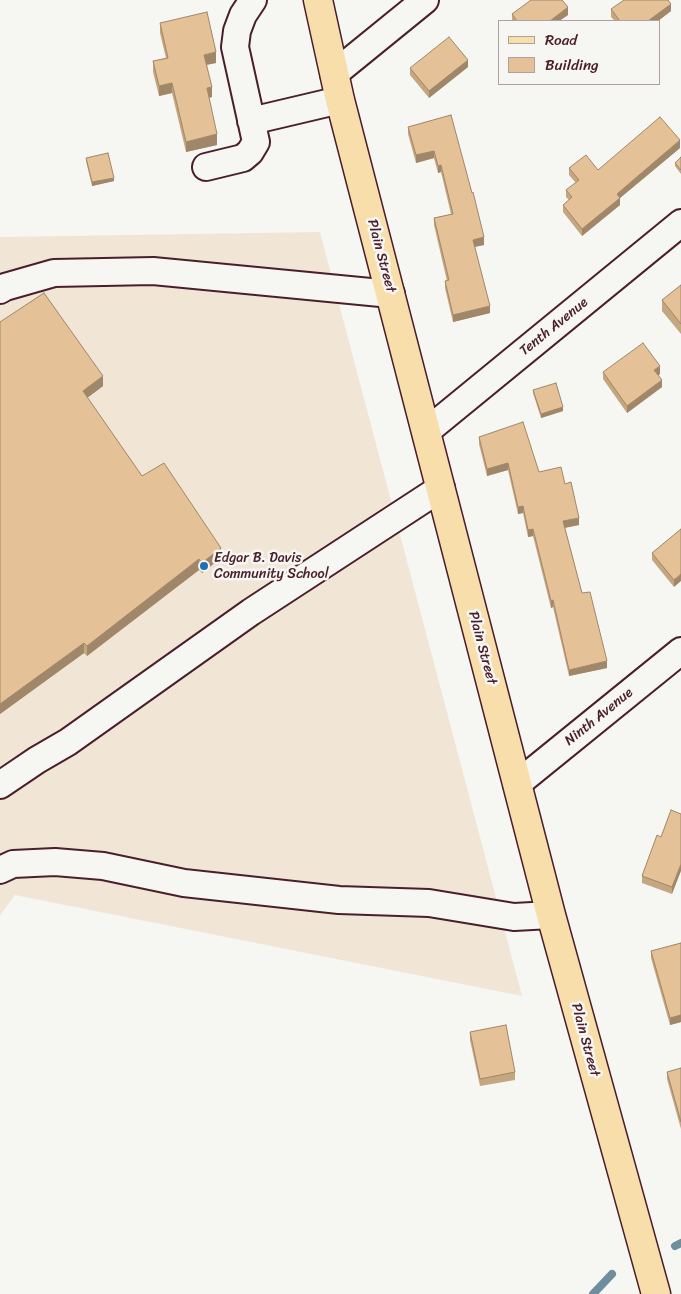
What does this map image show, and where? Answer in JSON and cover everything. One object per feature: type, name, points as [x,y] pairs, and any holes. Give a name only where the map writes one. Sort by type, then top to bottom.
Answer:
[{"type":"main road","name":"Plain Street","points":[[318,0],[340,100],[551,915],[656,1294]]},
{"type":"street","points":[[206,167],[243,158],[250,152],[256,142],[235,46],[237,32],[243,15],[253,0]]},
{"type":"street","points":[[334,74],[426,0]]},
{"type":"street","points":[[251,121],[340,100]]},
{"type":"street","name":"Tenth Avenue","points":[[426,431],[681,224]]},
{"type":"street","points":[[0,290],[54,272],[152,271],[391,294]]},
{"type":"street","points":[[0,785],[68,742],[251,612],[441,488]]},
{"type":"street","name":"Ninth Avenue","points":[[517,784],[681,650]]},
{"type":"street","points":[[0,870],[13,864],[55,862],[103,866],[184,883],[339,900],[429,903],[514,917],[551,915]]},
{"type":"shaded area","name":"Edgar B. Davis Community School","points":[[320,232],[522,996],[15,895],[0,915],[0,237]]},
{"type":"building","points":[[531,0],[562,0],[568,7],[551,20],[516,20],[512,14]]},
{"type":"building","points":[[624,0],[668,0],[671,4],[649,20],[619,20],[611,9]]},
{"type":"building","points":[[207,12],[216,52],[204,55],[212,87],[207,88],[217,134],[186,142],[172,83],[159,86],[153,61],[168,58],[160,23]]},
{"type":"building","points":[[449,37],[468,60],[429,91],[410,68]]},
{"type":"building","points":[[451,115],[484,237],[473,240],[490,306],[453,315],[445,281],[449,280],[434,218],[453,214],[441,165],[438,166],[434,151],[416,155],[408,127]]},
{"type":"building","points":[[660,117],[680,140],[617,194],[620,198],[582,229],[563,205],[572,197],[566,190],[579,180],[569,168],[586,155],[598,170]]},
{"type":"building","points":[[108,153],[114,178],[92,182],[86,158]]},
{"type":"building","points":[[681,157],[681,170],[675,163]]},
{"type":"building","points":[[681,285],[681,324],[662,300]]},
{"type":"building","points":[[44,293],[103,376],[83,391],[142,476],[164,463],[221,548],[202,563],[199,559],[87,646],[84,643],[0,704],[0,322]]},
{"type":"building","points":[[643,343],[660,366],[654,370],[662,380],[627,406],[603,372]]},
{"type":"building","points":[[556,383],[563,407],[541,414],[533,390]]},
{"type":"building","points":[[523,422],[539,472],[561,467],[565,484],[571,482],[579,518],[563,521],[582,593],[590,592],[607,661],[569,670],[553,600],[551,601],[533,529],[528,530],[523,506],[518,507],[508,463],[487,469],[479,437]]},
{"type":"building","points":[[681,529],[681,574],[674,580],[652,553]]},
{"type":"building","points":[[671,810],[681,814],[681,864],[672,887],[642,876],[657,835],[661,837]]},
{"type":"building","points":[[681,943],[681,1015],[670,1018],[651,951]]},
{"type":"building","points":[[506,1025],[515,1072],[480,1079],[470,1032]]},
{"type":"building","points":[[681,1068],[681,1122],[667,1072]]},
{"type":"waterway","points":[[675,1246],[681,1243]]},
{"type":"waterway","points":[[593,1294],[612,1274]]},
{"type":"place","name":"Edgar B. Davis Community School","points":[[204,566]]}]
